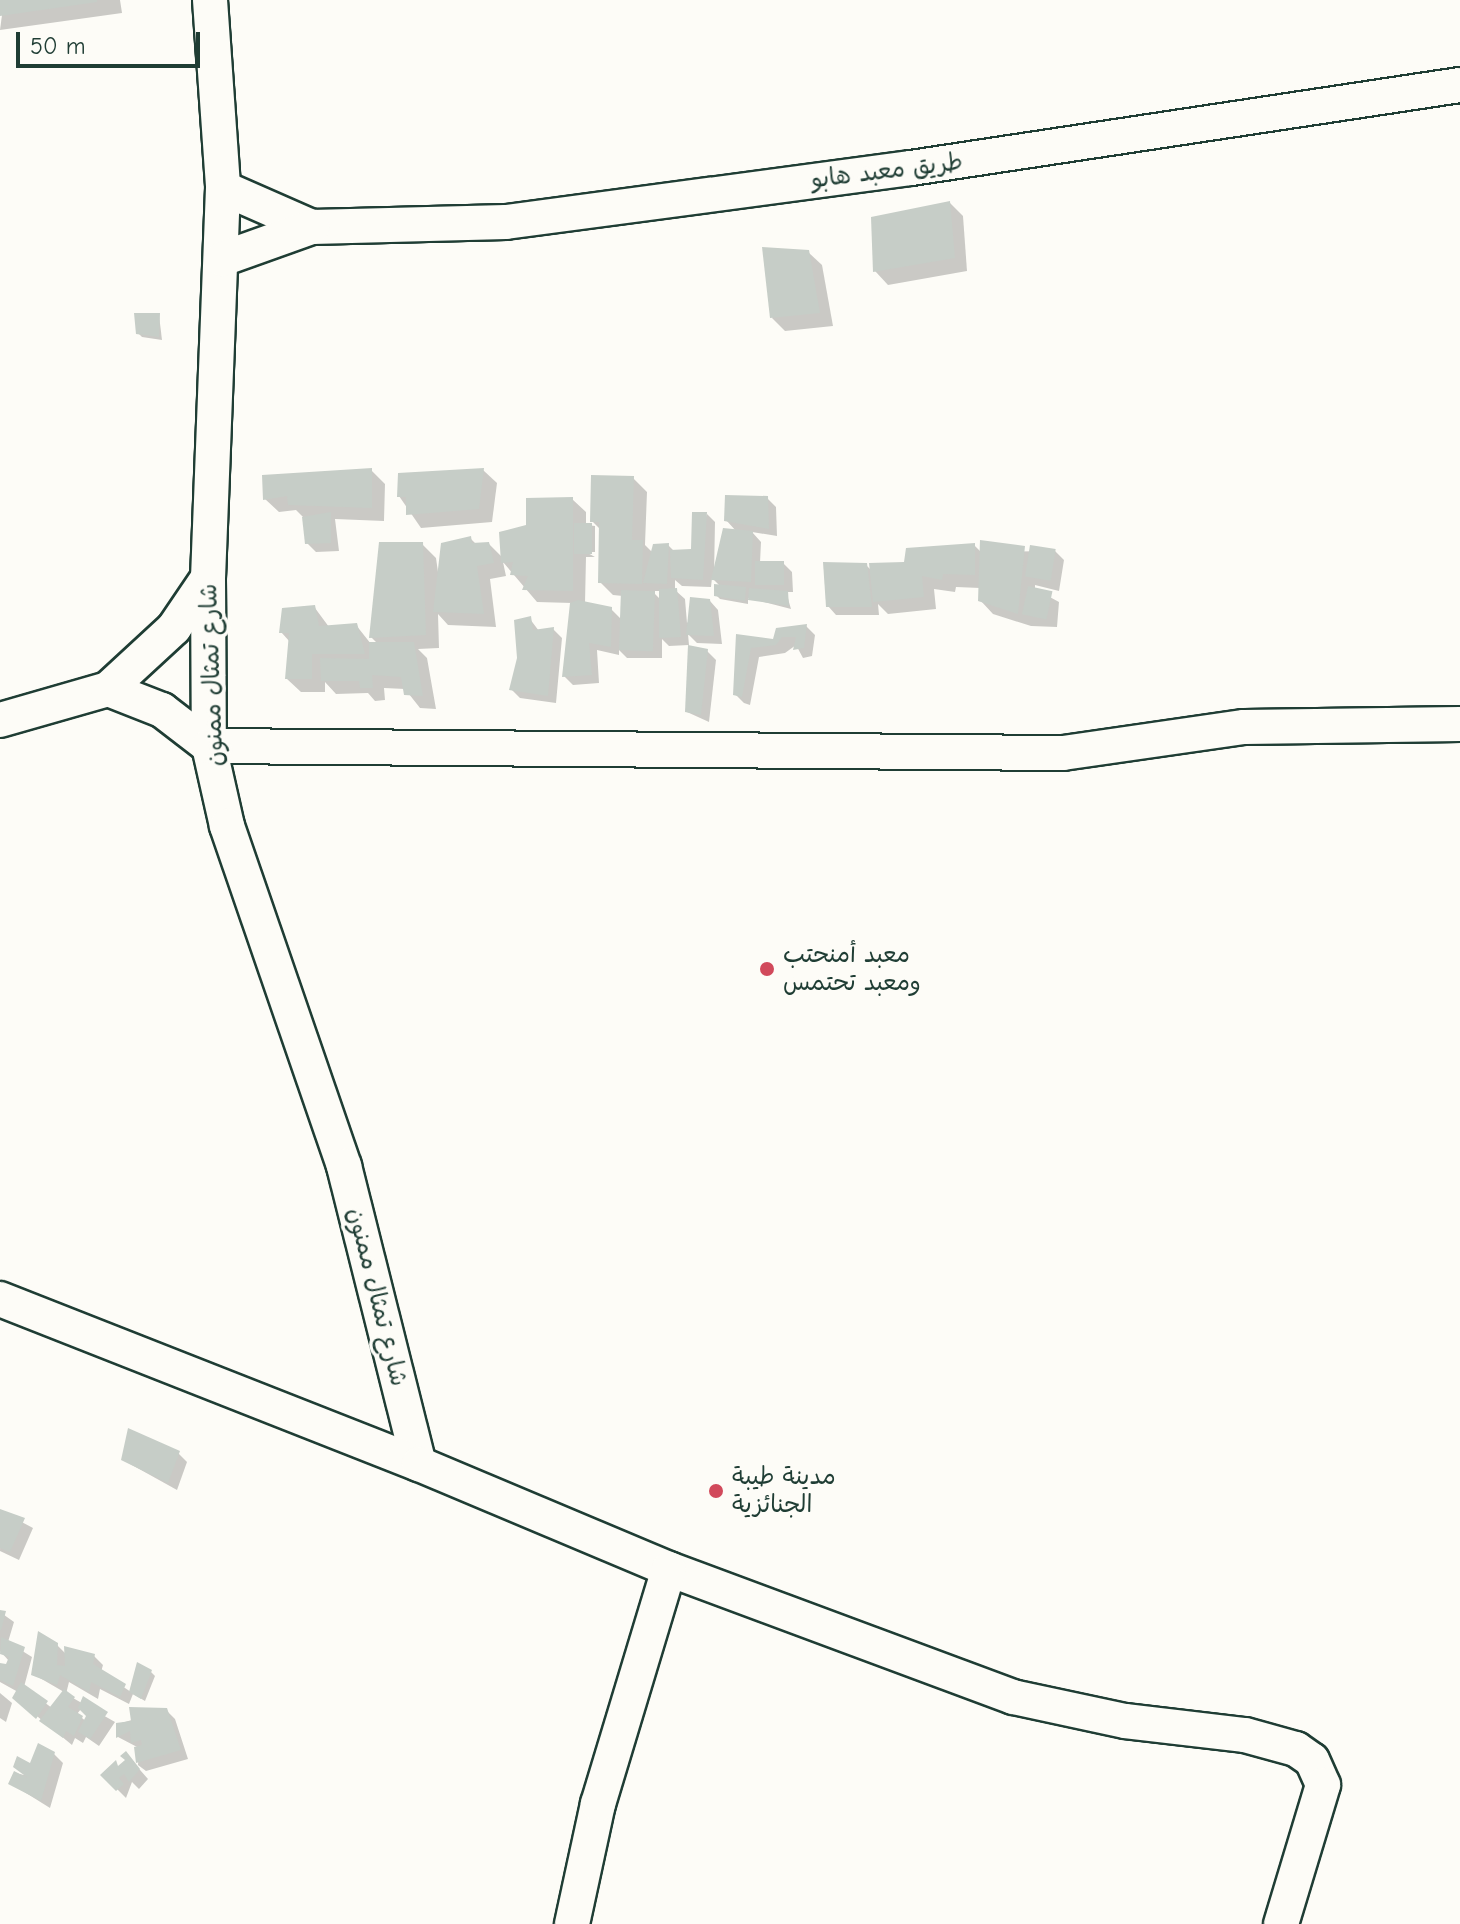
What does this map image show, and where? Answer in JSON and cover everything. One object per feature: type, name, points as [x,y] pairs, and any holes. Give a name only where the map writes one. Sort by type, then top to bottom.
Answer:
[{"type":"street","name":"شارع تمثال ممنون","points":[[210,0],[223,188],[208,578],[209,746],[227,826],[344,1166],[419,1464]]},
{"type":"street","name":"طريق معبد هابو","points":[[222,259],[312,227],[506,222],[1001,156],[1460,85]]},
{"type":"street","name":"طريق معبد هابو","points":[[223,188],[312,227]]},
{"type":"street","points":[[0,720],[108,689],[174,628],[208,578]]},
{"type":"street","points":[[108,689],[162,710],[209,746],[1063,753],[1244,727],[1460,724]]},
{"type":"street","points":[[0,1299],[419,1464],[669,1569],[1013,1697],[1125,1721],[1245,1735],[1305,1754],[1318,1771],[1322,1800],[1281,1924]]},
{"type":"street","points":[[572,1924],[614,1744],[669,1569]]},
{"type":"building","points":[[0,0],[97,0],[97,2],[0,16]]},
{"type":"building","points":[[950,201],[955,258],[873,272],[871,217]]},
{"type":"building","points":[[762,247],[809,250],[820,313],[770,318]]},
{"type":"building","points":[[134,313],[160,313],[159,337],[136,334]]},
{"type":"building","points":[[372,468],[372,508],[288,505],[287,496],[263,500],[262,475]]},
{"type":"building","points":[[484,468],[479,509],[406,515],[406,497],[397,497],[398,473]]},
{"type":"building","points":[[591,475],[634,476],[632,540],[643,540],[642,584],[598,583],[599,522],[590,522]]},
{"type":"building","points":[[725,495],[768,496],[769,529],[724,521]]},
{"type":"building","points":[[573,497],[573,591],[522,590],[528,576],[510,575],[513,562],[501,563],[499,532],[526,525],[526,498]]},
{"type":"building","points":[[331,512],[331,543],[305,544],[302,517]]},
{"type":"building","points":[[692,512],[707,512],[703,580],[671,578],[670,550],[691,549]]},
{"type":"building","points":[[574,523],[592,523],[592,554],[574,554]]},
{"type":"building","points":[[723,528],[753,531],[751,582],[711,580]]},
{"type":"building","points":[[471,536],[472,543],[489,542],[494,563],[477,566],[484,614],[433,612],[441,543]]},
{"type":"building","points":[[980,540],[1025,546],[1018,614],[978,601]]},
{"type":"building","points":[[379,542],[423,542],[426,635],[369,638]]},
{"type":"building","points":[[669,543],[667,584],[643,583],[653,544]]},
{"type":"building","points":[[975,543],[975,575],[943,574],[942,580],[922,576],[924,597],[873,602],[869,563],[904,562],[906,548]]},
{"type":"building","points":[[1030,545],[1056,549],[1051,581],[1025,577]]},
{"type":"building","points":[[755,561],[784,561],[784,585],[755,585]]},
{"type":"building","points":[[823,562],[867,563],[872,607],[826,607]]},
{"type":"building","points":[[714,584],[746,587],[745,601],[714,596]]},
{"type":"building","points":[[1028,586],[1052,591],[1046,620],[1022,614]]},
{"type":"building","points":[[677,588],[681,637],[659,638],[659,589]]},
{"type":"building","points":[[749,588],[788,591],[789,606],[748,600]]},
{"type":"building","points":[[621,590],[655,591],[653,651],[619,650]]},
{"type":"building","points":[[690,597],[710,599],[714,636],[686,635]]},
{"type":"building","points":[[578,600],[612,607],[611,647],[589,643],[592,675],[562,677],[570,603]]},
{"type":"building","points":[[315,605],[319,626],[357,623],[365,654],[312,654],[312,679],[285,679],[289,633],[279,633],[282,608]]},
{"type":"building","points":[[531,616],[533,630],[554,627],[548,696],[509,690],[517,658],[514,620]]},
{"type":"building","points":[[807,624],[804,648],[793,650],[796,637],[782,637],[776,645],[751,648],[742,697],[733,695],[736,634],[773,639],[776,628]]},
{"type":"building","points":[[369,642],[414,642],[423,696],[404,695],[401,677],[372,675],[373,688],[360,688],[359,681],[321,681],[320,658],[369,659]]},
{"type":"building","points":[[688,645],[708,649],[701,715],[685,712]]},
{"type":"building","points":[[128,1428],[180,1451],[168,1483],[121,1460]]},
{"type":"building","points":[[0,1509],[25,1518],[10,1552],[0,1548]]},
{"type":"building","points":[[0,1610],[6,1611],[1,1630],[0,1630]]},
{"type":"building","points":[[38,1631],[58,1643],[57,1665],[65,1666],[64,1646],[95,1654],[93,1664],[126,1684],[120,1697],[91,1682],[89,1692],[60,1675],[57,1685],[31,1675]]},
{"type":"building","points":[[1,1637],[25,1647],[13,1686],[0,1680],[0,1663],[6,1664],[9,1657],[0,1654]]},
{"type":"building","points":[[137,1662],[152,1670],[141,1699],[129,1692]]},
{"type":"building","points":[[21,1682],[48,1701],[36,1719],[12,1698]]},
{"type":"building","points":[[64,1689],[75,1697],[68,1707],[83,1716],[74,1736],[66,1731],[63,1738],[39,1721]]},
{"type":"building","points":[[83,1696],[108,1712],[90,1739],[78,1732],[86,1716],[78,1708]]},
{"type":"building","points":[[129,1707],[167,1708],[181,1750],[136,1763],[134,1747],[142,1745],[141,1740],[131,1743],[130,1731],[116,1738],[116,1723],[131,1721]]},
{"type":"building","points":[[38,1743],[55,1752],[41,1801],[8,1784],[14,1771],[28,1778],[13,1767],[17,1756],[30,1763]]},
{"type":"building","points":[[126,1751],[140,1769],[129,1782],[124,1774],[119,1778],[124,1784],[116,1791],[100,1775],[116,1760],[118,1766],[125,1760],[120,1756]]},
{"type":"place","name":"معبد أمنحتب ومعبد تحتمس","points":[[767,969]]},
{"type":"place","name":"مدينة طيبة الجنائزية","points":[[716,1491]]}]
